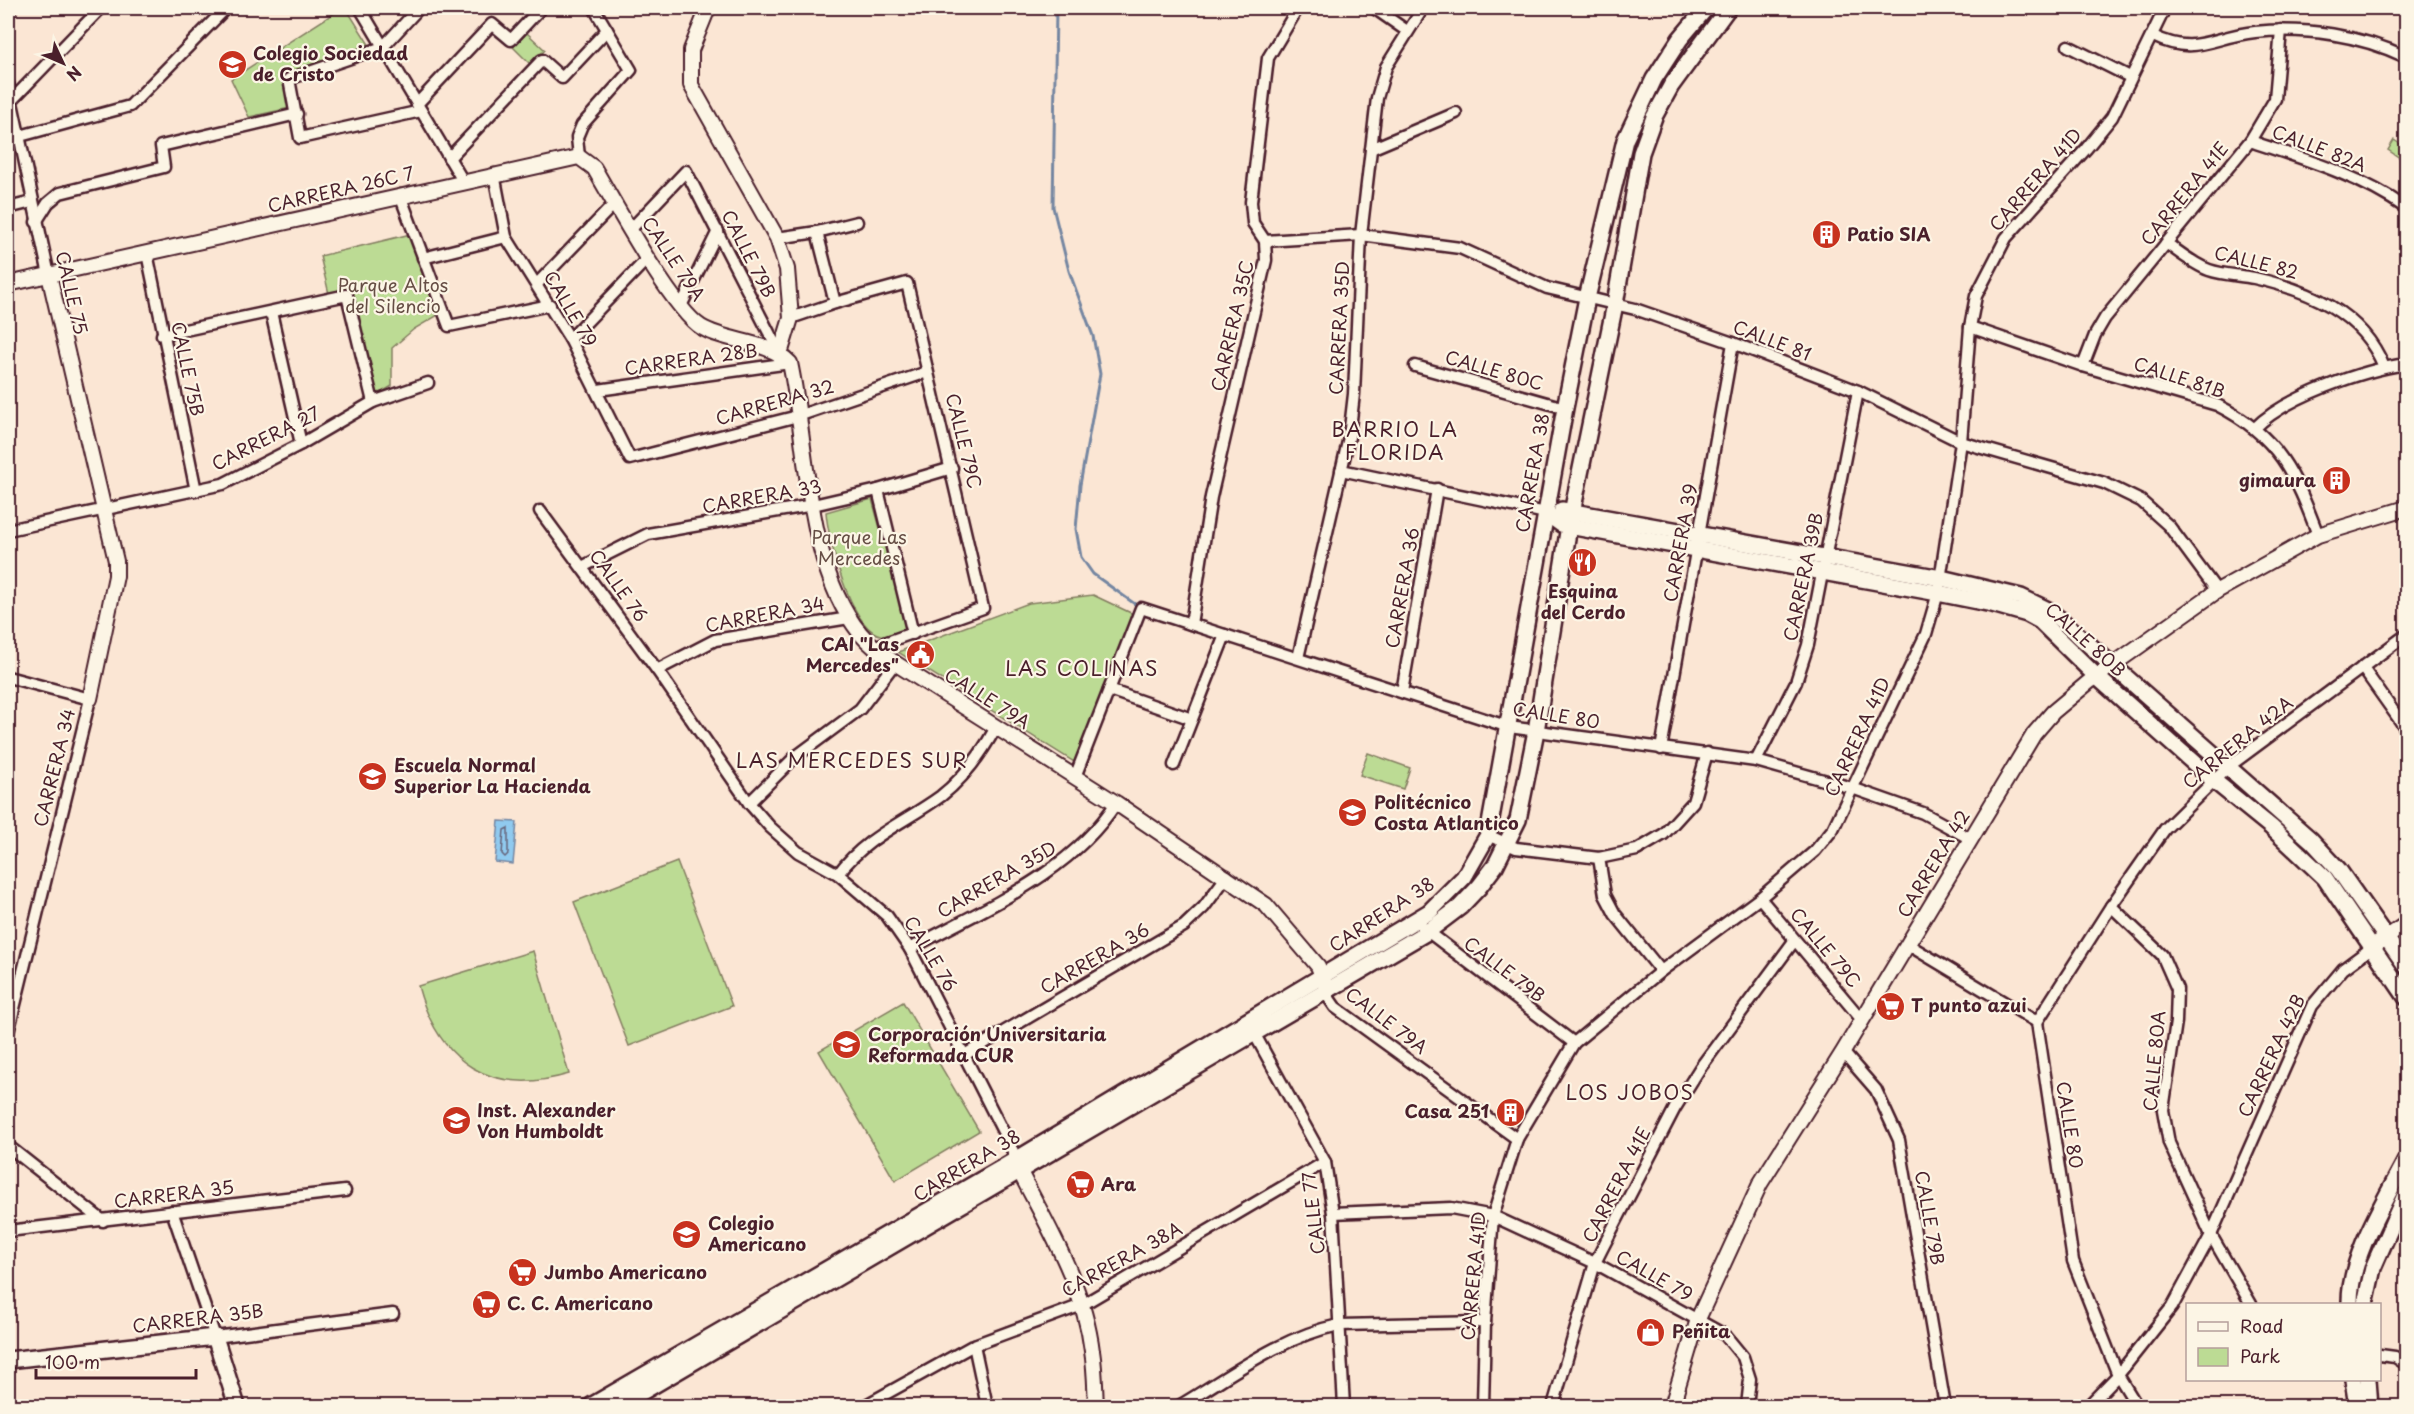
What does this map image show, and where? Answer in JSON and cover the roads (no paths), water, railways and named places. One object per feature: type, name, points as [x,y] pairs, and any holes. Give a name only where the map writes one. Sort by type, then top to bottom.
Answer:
[{"type":"main road","name":"CARRERA 38","points":[[591,1407],[1254,1033],[1415,921],[1448,896],[1464,877],[1488,835],[1565,408],[1587,298],[1625,140],[1654,78],[1680,39],[1706,8]]},
{"type":"main road","name":"CARRERA 38","points":[[618,1407],[1324,983],[1427,932],[1460,907],[1479,887],[1507,844],[1518,820],[1536,731],[1570,519],[1615,304],[1641,153],[1654,117],[1689,58],[1728,8]]},
{"type":"main road","name":"CALLE 80B","points":[[1546,513],[1564,510],[1570,519],[1698,543],[1823,573],[1940,585],[2021,597],[2037,604],[2062,621],[2287,818],[2338,869],[2388,937],[2406,966]]},
{"type":"main road","name":"CALLE 80B","points":[[1698,543],[1827,556],[1940,585],[2027,614],[2046,626],[2096,676],[2213,780],[2271,827],[2325,878],[2374,946],[2406,997]]},
{"type":"main road","points":[[2365,1303],[2373,1268],[2400,1200],[2406,1160]]},
{"type":"main road","points":[[2350,1303],[2349,1292],[2357,1260],[2400,1200]]},
{"type":"main road","points":[[215,1337],[237,1407]]},
{"type":"main road","name":"CARRERA 35B","points":[[8,1360],[215,1337]]},
{"type":"main road","points":[[2354,1381],[2356,1407]]},
{"type":"main road","points":[[2368,1381],[2370,1407]]},
{"type":"street","points":[[8,12],[11,8]]},
{"type":"street","points":[[12,100],[101,8]]},
{"type":"street","points":[[20,136],[130,106],[226,8]]},
{"type":"street","points":[[360,8],[463,182]]},
{"type":"street","points":[[419,8],[383,47],[289,79],[300,138],[419,107],[492,24],[511,40],[542,8]]},
{"type":"street","points":[[579,157],[577,136],[582,125],[631,70],[594,8]]},
{"type":"street","points":[[708,8],[691,50],[691,85],[777,238],[787,269],[791,318],[785,358]]},
{"type":"street","name":"CARRERA 35C","points":[[1191,624],[1211,497],[1266,260],[1265,241],[1253,223],[1251,202],[1268,58],[1298,8]]},
{"type":"street","points":[[1374,8],[1407,31]]},
{"type":"street","name":"CARRERA 35D","points":[[1298,658],[1341,470],[1354,394],[1361,235],[1377,98],[1386,67],[1423,8]]},
{"type":"street","name":"CARRERA 41D","points":[[1483,1407],[1485,1322],[1493,1216],[1517,1139],[1574,1043],[1661,971],[1760,898],[1821,844],[1833,829],[1926,634],[1940,585],[1961,442],[1970,327],[1976,296],[1986,272],[2006,238],[2112,117],[2165,8]]},
{"type":"street","points":[[449,158],[542,60],[562,78],[607,30]]},
{"type":"street","points":[[2153,36],[2171,45],[2193,47],[2251,32],[2281,30],[2332,34],[2376,42],[2406,57]]},
{"type":"street","name":"CARRERA 41E","points":[[2083,366],[2095,334],[2105,318],[2250,141],[2275,99],[2281,30]]},
{"type":"street","points":[[2068,46],[2130,77]]},
{"type":"street","name":"CALLE 75","points":[[8,84],[36,222],[102,510]]},
{"type":"street","points":[[1371,149],[1456,112]]},
{"type":"street","points":[[36,222],[48,203],[60,193],[165,167],[161,146],[297,114]]},
{"type":"street","name":"CALLE 82A","points":[[2250,141],[2341,172],[2388,195],[2406,208]]},
{"type":"street","name":"CARRERA 26C 7","points":[[8,284],[494,174],[579,157]]},
{"type":"street","name":"CALLE 79A","points":[[579,157],[594,168],[648,258],[681,306],[701,327],[785,358],[824,558],[835,590],[849,618],[873,647],[1116,803],[1227,876],[1266,905],[1293,934],[1324,983],[1335,1007],[1517,1139]]},
{"type":"street","name":"CALLE 79B","points":[[631,229],[686,171],[785,358]]},
{"type":"street","name":"CALLE 79","points":[[494,174],[506,237],[570,339],[598,390],[630,459]]},
{"type":"street","points":[[400,195],[448,326],[550,305]]},
{"type":"street","points":[[8,208],[32,202]]},
{"type":"street","points":[[537,284],[615,202]]},
{"type":"street","points":[[777,238],[817,232],[857,222]]},
{"type":"street","points":[[681,306],[718,231]]},
{"type":"street","points":[[791,318],[835,303],[817,232]]},
{"type":"street","name":"CALLE 81","points":[[1265,241],[1361,235],[1461,248],[1547,288],[1615,304],[1733,343],[1858,391],[1961,442],[2104,483],[2141,501],[2169,526],[2217,591]]},
{"type":"street","points":[[423,258],[506,237]]},
{"type":"street","name":"CALLE 82","points":[[2166,243],[2208,270],[2273,282],[2304,292],[2331,306],[2353,322],[2372,341],[2384,367]]},
{"type":"street","name":"CALLE 75B","points":[[147,253],[162,335],[196,491]]},
{"type":"street","points":[[570,339],[648,258]]},
{"type":"street","name":"CALLE 79C","points":[[835,303],[907,283],[952,468],[983,608],[913,634]]},
{"type":"street","points":[[162,335],[347,296],[373,402]]},
{"type":"street","points":[[271,312],[301,444]]},
{"type":"street","name":"CALLE 81B","points":[[1970,327],[2083,366],[2217,405],[2238,416],[2255,428],[2291,469],[2318,535]]},
{"type":"street","name":"CARRERA 39","points":[[1661,749],[1733,343]]},
{"type":"street","name":"CARRERA 28B","points":[[598,390],[785,358]]},
{"type":"street","points":[[2255,428],[2268,414],[2285,404],[2384,367],[2406,364]]},
{"type":"street","name":"CALLE 80C","points":[[1415,366],[1565,408]]},
{"type":"street","name":"CARRERA 32","points":[[630,459],[798,416],[927,372]]},
{"type":"street","name":"CARRERA 27","points":[[8,530],[223,484],[301,444],[373,402],[428,382]]},
{"type":"street","name":"CARRERA 39B","points":[[1756,761],[1796,682],[1827,556],[1858,391]]},
{"type":"street","name":"CARRERA 33","points":[[582,567],[648,534],[813,505],[878,490],[952,468]]},
{"type":"street","name":"CALLE 80B","points":[[1341,470],[1546,513]]},
{"type":"street","name":"CARRERA 36","points":[[1402,692],[1437,489]]},
{"type":"street","points":[[873,647],[913,634],[878,490]]},
{"type":"street","name":"CARRERA 42","points":[[1672,1407],[1698,1319],[1760,1184],[1843,1052],[1969,838],[2034,734],[2053,712],[2110,665],[2217,591],[2318,535],[2406,508]]},
{"type":"street","name":"CARRERA 34","points":[[8,1034],[90,699],[116,576],[116,561],[102,510]]},
{"type":"street","name":"CALLE 76","points":[[540,511],[657,670],[749,803],[770,827],[798,852],[838,874],[887,916],[910,949],[966,1054],[1061,1251],[1082,1305],[1092,1350],[1096,1407]]},
{"type":"street","name":"CALLE 80","points":[[1109,690],[1141,608],[1509,727],[1756,761],[1852,788],[1923,813],[1969,838]]},
{"type":"street","name":"CARRERA 34","points":[[657,670],[714,640],[849,618]]},
{"type":"street","points":[[1174,765],[1225,635]]},
{"type":"street","name":"CARRERA 42A","points":[[2037,1023],[2111,906],[2164,829],[2213,780],[2406,635]]},
{"type":"street","points":[[749,803],[794,758],[860,709],[895,663]]},
{"type":"street","points":[[2362,667],[2406,729]]},
{"type":"street","points":[[8,677],[90,699]]},
{"type":"street","points":[[1075,777],[1109,690],[1192,719]]},
{"type":"street","points":[[838,874],[868,841],[941,796],[977,759],[996,727]]},
{"type":"street","points":[[1488,835],[1516,848],[1599,858],[1637,850],[1664,834],[1693,802],[1707,753]]},
{"type":"street","name":"CARRERA 35D","points":[[910,949],[1068,858],[1097,829],[1116,803]]},
{"type":"street","points":[[1599,858],[1605,895],[1615,914],[1661,971]]},
{"type":"street","name":"CARRERA 36","points":[[966,1054],[1184,926],[1204,907],[1227,876]]},
{"type":"street","name":"CALLE 79C","points":[[1760,898],[1862,1020]]},
{"type":"street","name":"CALLE 80A","points":[[2111,906],[2162,955],[2177,989],[2176,1022],[2163,1110],[2169,1143],[2211,1235],[2250,1303]]},
{"type":"street","name":"CALLE 79B","points":[[1415,921],[1574,1043]]},
{"type":"street","name":"CARRERA 42B","points":[[2211,1235],[2312,1006],[2343,969],[2406,924]]},
{"type":"street","name":"CARRERA 41E","points":[[1553,1407],[1595,1263],[1675,1108],[1700,1068],[1794,941]]},
{"type":"street","points":[[1907,944],[2037,1023]]},
{"type":"street","name":"CALLE 80","points":[[2037,1023],[2073,1261],[2118,1375],[2137,1407]]},
{"type":"street","name":"CALLE 77","points":[[1254,1033],[1325,1162],[1334,1213],[1344,1407]]},
{"type":"street","name":"CALLE 79B","points":[[1843,1052],[1876,1089],[1899,1140],[1945,1407]]},
{"type":"street","points":[[8,1146],[103,1221]]},
{"type":"street","name":"CARRERA 38A","points":[[869,1405],[974,1345],[1082,1305],[1325,1162]]},
{"type":"street","name":"CARRERA 35","points":[[8,1231],[345,1191]]},
{"type":"street","points":[[1334,1213],[1451,1208],[1493,1216]]},
{"type":"street","points":[[172,1211],[215,1337]]},
{"type":"street","name":"CALLE 79","points":[[1493,1216],[1595,1263],[1725,1335],[1743,1357],[1750,1379],[1748,1407]]},
{"type":"street","points":[[2088,1407],[2118,1375],[2172,1307],[2211,1235]]},
{"type":"street","name":"CARRERA 35B","points":[[215,1337],[393,1314]]},
{"type":"street","points":[[1179,1407],[1291,1339],[1340,1325],[1485,1322]]},
{"type":"street","points":[[974,1345],[987,1407]]},
{"type":"street","points":[[2381,1355],[2395,1357],[2406,1364]]},
{"type":"water","points":[[499,821],[517,822],[513,864],[495,862]]},
{"type":"waterway","points":[[1056,8],[1053,207],[1069,271],[1093,336],[1100,374],[1080,485],[1076,529],[1081,557],[1093,574],[1139,607]]},
{"type":"place","name":"Colegio Sociedad de Cristo","points":[[232,64]]},
{"type":"place","name":"Patio SIA","points":[[1826,235]]},
{"type":"place","name":"gimaura","points":[[2337,481]]},
{"type":"place","name":"Esquina del Cerdo","points":[[1583,563]]},
{"type":"place","name":"CAI \"Las Mercedes\"","points":[[920,655]]},
{"type":"place","name":"Escuela Normal Superior La Hacienda","points":[[373,776]]},
{"type":"place","name":"Politécnico Costa Atlantico","points":[[1353,813]]},
{"type":"place","name":"T punto azui","points":[[1890,1006]]},
{"type":"place","name":"Corporación Universitaria Reformada CUR","points":[[847,1045]]},
{"type":"place","name":"Casa 251","points":[[1510,1112]]},
{"type":"place","name":"Inst. Alexander Von Humboldt","points":[[456,1121]]},
{"type":"place","name":"Ara","points":[[1080,1185]]},
{"type":"place","name":"Colegio Americano","points":[[687,1234]]},
{"type":"place","name":"Jumbo Americano","points":[[523,1273]]},
{"type":"place","name":"C. C. Americano","points":[[486,1304]]},
{"type":"place","name":"Peñita","points":[[1651,1332]]},
{"type":"district","name":"BARRIO LA FLORIDA","points":[[1395,442]]},
{"type":"district","name":"LAS COLINAS","points":[[1082,669]]},
{"type":"district","name":"LAS MERCEDES SUR","points":[[852,761]]},
{"type":"district","name":"LOS JOBOS","points":[[1630,1093]]},
{"type":"park label","name":"Parque Altos del Silencio","points":[[393,296]]},
{"type":"park label","name":"Parque Las Mercedes","points":[[859,548]]}]
